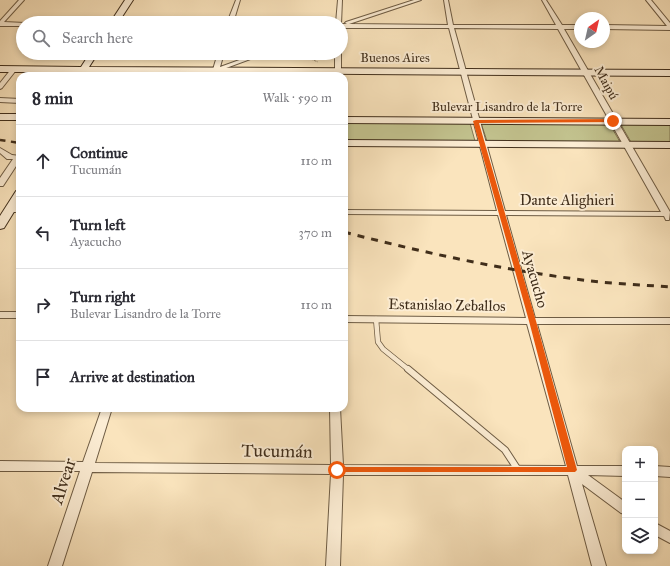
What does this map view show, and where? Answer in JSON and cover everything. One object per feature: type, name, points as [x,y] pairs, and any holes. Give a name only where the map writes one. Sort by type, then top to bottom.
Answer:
[{"type":"main road","points":[[119,16],[129,0]]},
{"type":"main road","points":[[124,16],[134,0]]},
{"type":"main road","points":[[85,72],[91,60]]},
{"type":"main road","points":[[86,72],[95,60]]},
{"type":"main road","name":"Buenos Aires","points":[[0,69],[67,72]]},
{"type":"main road","name":"Buenos Aires","points":[[348,73],[463,71],[670,72]]},
{"type":"main road","points":[[0,117],[16,117]]},
{"type":"main road","name":"Bulevar Lisandro de la Torre","points":[[348,120],[670,122]]},
{"type":"main road","points":[[348,143],[670,145]]},
{"type":"main road","points":[[0,224],[15,210]]},
{"type":"street","points":[[0,24],[22,0]]},
{"type":"street","points":[[232,16],[238,0]]},
{"type":"street","points":[[339,16],[340,0]]},
{"type":"street","points":[[348,24],[418,0]]},
{"type":"street","name":"Ayacucho","points":[[446,0],[451,27],[476,121],[533,321],[599,566]]},
{"type":"street","name":"Maipú","points":[[544,0],[588,72],[613,121],[669,216]]},
{"type":"street","points":[[648,0],[670,27]]},
{"type":"street","points":[[0,24],[16,24]]},
{"type":"street","points":[[348,26],[574,27]]},
{"type":"street","points":[[610,27],[670,27]]},
{"type":"street","points":[[216,72],[219,60]]},
{"type":"street","points":[[218,72],[247,60]]},
{"type":"street","points":[[338,60],[338,72]]},
{"type":"street","points":[[0,87],[14,69]]},
{"type":"street","points":[[0,100],[16,100]]},
{"type":"street","points":[[0,150],[10,157],[16,158]]},
{"type":"street","points":[[0,184],[16,162]]},
{"type":"street","name":"Dante Alighieri","points":[[348,212],[669,216]]},
{"type":"street","points":[[0,315],[16,315]]},
{"type":"street","name":"Estanislao Zeballos","points":[[348,319],[670,321]]},
{"type":"street","name":"Alvear","points":[[55,566],[86,467],[106,412]]},
{"type":"street","points":[[333,566],[337,470],[336,412]]},
{"type":"street","name":"Tucumán","points":[[0,466],[337,470],[622,471]]},
{"type":"street","points":[[572,470],[622,507]]},
{"type":"street","points":[[658,471],[670,472]]},
{"type":"street","points":[[658,530],[670,538]]},
{"type":"lane","points":[[376,319],[378,342],[383,349],[505,450],[518,470]]},
{"type":"green space","points":[[348,122],[470,123],[475,141],[348,141]]},
{"type":"green space","points":[[481,123],[609,123],[620,142],[487,141]]},
{"type":"green space","points":[[620,123],[670,124],[670,142],[631,142]]},
{"type":"railway","points":[[0,140],[16,142]]},
{"type":"railway","points":[[348,233],[498,267],[601,282],[670,287]]},
{"type":"route","points":[[337,470],[572,470],[533,321],[476,121],[613,121]]}]
